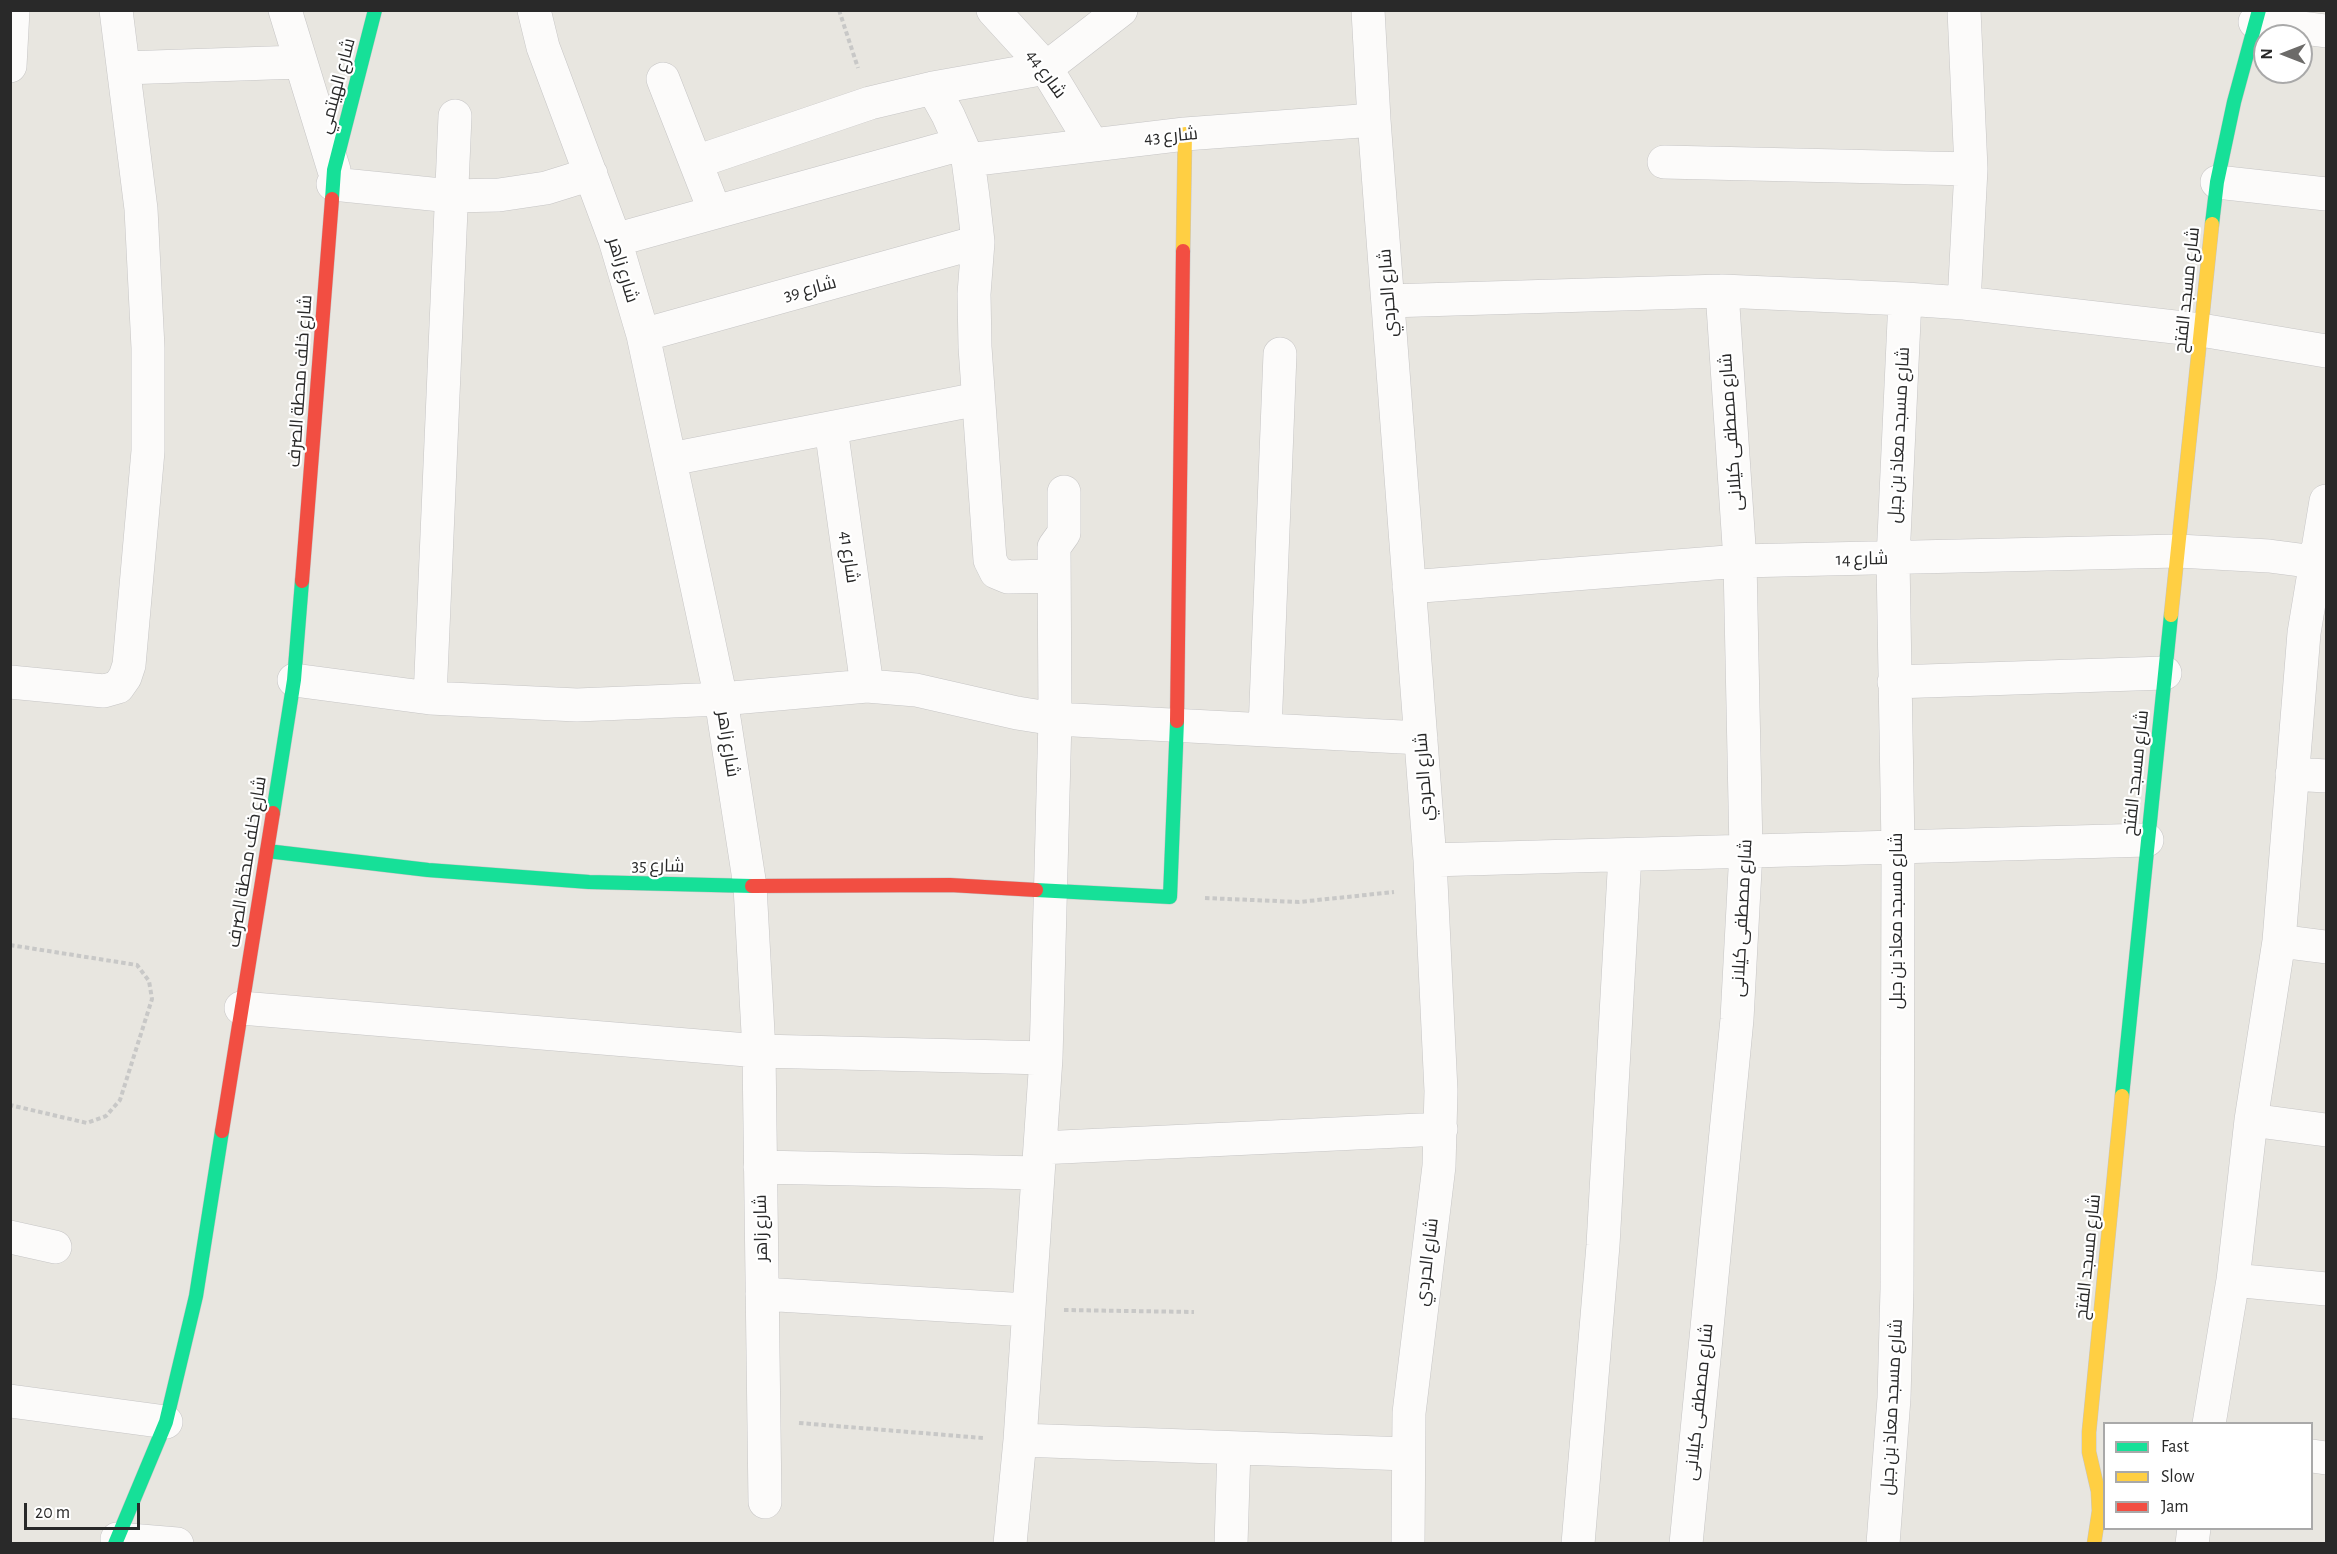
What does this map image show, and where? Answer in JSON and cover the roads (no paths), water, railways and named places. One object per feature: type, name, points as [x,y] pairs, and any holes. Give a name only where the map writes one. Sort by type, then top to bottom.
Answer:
[{"type":"street","points":[[10,66],[13,10]]},
{"type":"street","points":[[10,682],[104,691],[118,687],[125,677],[129,664],[148,451],[148,348],[141,209],[116,10]]},
{"type":"street","points":[[285,10],[333,177],[451,196],[499,195],[534,190],[591,174]]},
{"type":"street","name":"شارع الهيتمي","points":[[333,177],[375,10]]},
{"type":"street","name":"شارع زاهر","points":[[534,10],[543,47],[615,240],[643,335],[721,699],[750,886],[759,1051],[765,1502]]},
{"type":"street","name":"شارع 44","points":[[993,10],[1046,68],[1092,144]]},
{"type":"street","points":[[696,162],[870,103],[933,88],[1046,68],[1120,10]]},
{"type":"street","name":"شارع الحردي","points":[[1368,10],[1374,120],[1421,738],[1441,1092],[1439,1166],[1413,1378],[1407,1454],[1408,1544]]},
{"type":"street","points":[[1964,10],[1971,169],[1964,303]]},
{"type":"street","points":[[2257,16],[2326,31]]},
{"type":"street","name":"شارع مسجد الفتح","points":[[2094,1544],[2099,1511],[2098,1491],[2089,1452],[2089,1432],[2200,330],[2217,182],[2234,102],[2257,16]]},
{"type":"street","points":[[123,68],[299,62]]},
{"type":"street","points":[[663,79],[715,212]]},
{"type":"street","points":[[933,88],[964,152],[978,243],[974,294],[975,347],[990,560],[996,572],[1008,577],[1054,576]]},
{"type":"street","points":[[430,698],[454,116]]},
{"type":"street","name":"شارع 43","points":[[615,240],[715,212],[964,152],[1092,144],[1185,134],[1374,120]]},
{"type":"street","points":[[1177,725],[1185,134]]},
{"type":"street","points":[[1664,162],[1971,169]]},
{"type":"street","name":"شارع خلف محطة الصرف","points":[[116,1541],[166,1422],[196,1296],[267,851],[294,680],[333,177]]},
{"type":"street","points":[[2217,182],[2326,194]]},
{"type":"street","name":"شارع 39","points":[[643,335],[978,243]]},
{"type":"street","points":[[1388,302],[1722,291],[1905,299],[1964,303],[2200,330],[2326,351]]},
{"type":"street","name":"شارع مصطفى كيلانى","points":[[1686,1544],[1737,1019],[1746,851],[1740,561],[1722,291]]},
{"type":"street","name":"شارع مسجد معاذ بن جبل","points":[[1883,1544],[1894,1398],[1896,1310],[1898,847],[1893,559],[1905,299]]},
{"type":"street","points":[[1266,729],[1280,354]]},
{"type":"street","points":[[671,459],[978,399]]},
{"type":"street","name":"شارع 41","points":[[831,428],[867,686]]},
{"type":"street","points":[[1010,1544],[1020,1440],[1027,1310],[1046,1058],[1055,719],[1054,547],[1064,533],[1064,492]]},
{"type":"street","points":[[2209,1422],[2233,1280],[2252,1120],[2280,941],[2292,774],[2315,634],[2315,562],[2326,501]]},
{"type":"street","name":"شارع 14","points":[[1409,587],[1740,561],[2178,551],[2257,555],[2315,562]]},
{"type":"street","points":[[1894,682],[2165,673]]},
{"type":"street","points":[[294,680],[430,698],[577,705],[721,699],[867,686],[916,690],[1017,713],[1055,719],[1421,738]]},
{"type":"street","name":"شارع 35","points":[[267,851],[428,870],[589,882],[750,886],[950,885],[1170,897],[1177,725]]},
{"type":"street","points":[[2292,774],[2326,776]]},
{"type":"street","points":[[1430,874],[1625,855],[2147,840]]},
{"type":"street","points":[[1578,1544],[1603,1245],[1625,855]]},
{"type":"street","points":[[2280,941],[2326,947]]},
{"type":"street","points":[[241,1008],[759,1051],[1046,1058]]},
{"type":"street","points":[[2252,1120],[2326,1130]]},
{"type":"street","points":[[760,1167],[1039,1160],[1441,1129]]},
{"type":"street","points":[[10,1236],[55,1246]]},
{"type":"street","points":[[2233,1280],[2326,1289]]},
{"type":"street","points":[[762,1294],[1027,1310]]},
{"type":"street","points":[[10,1401],[166,1422]]},
{"type":"street","points":[[1020,1440],[1407,1454]]},
{"type":"street","points":[[1231,1544],[1234,1448]]},
{"type":"street","points":[[116,1541],[177,1544]]}]
